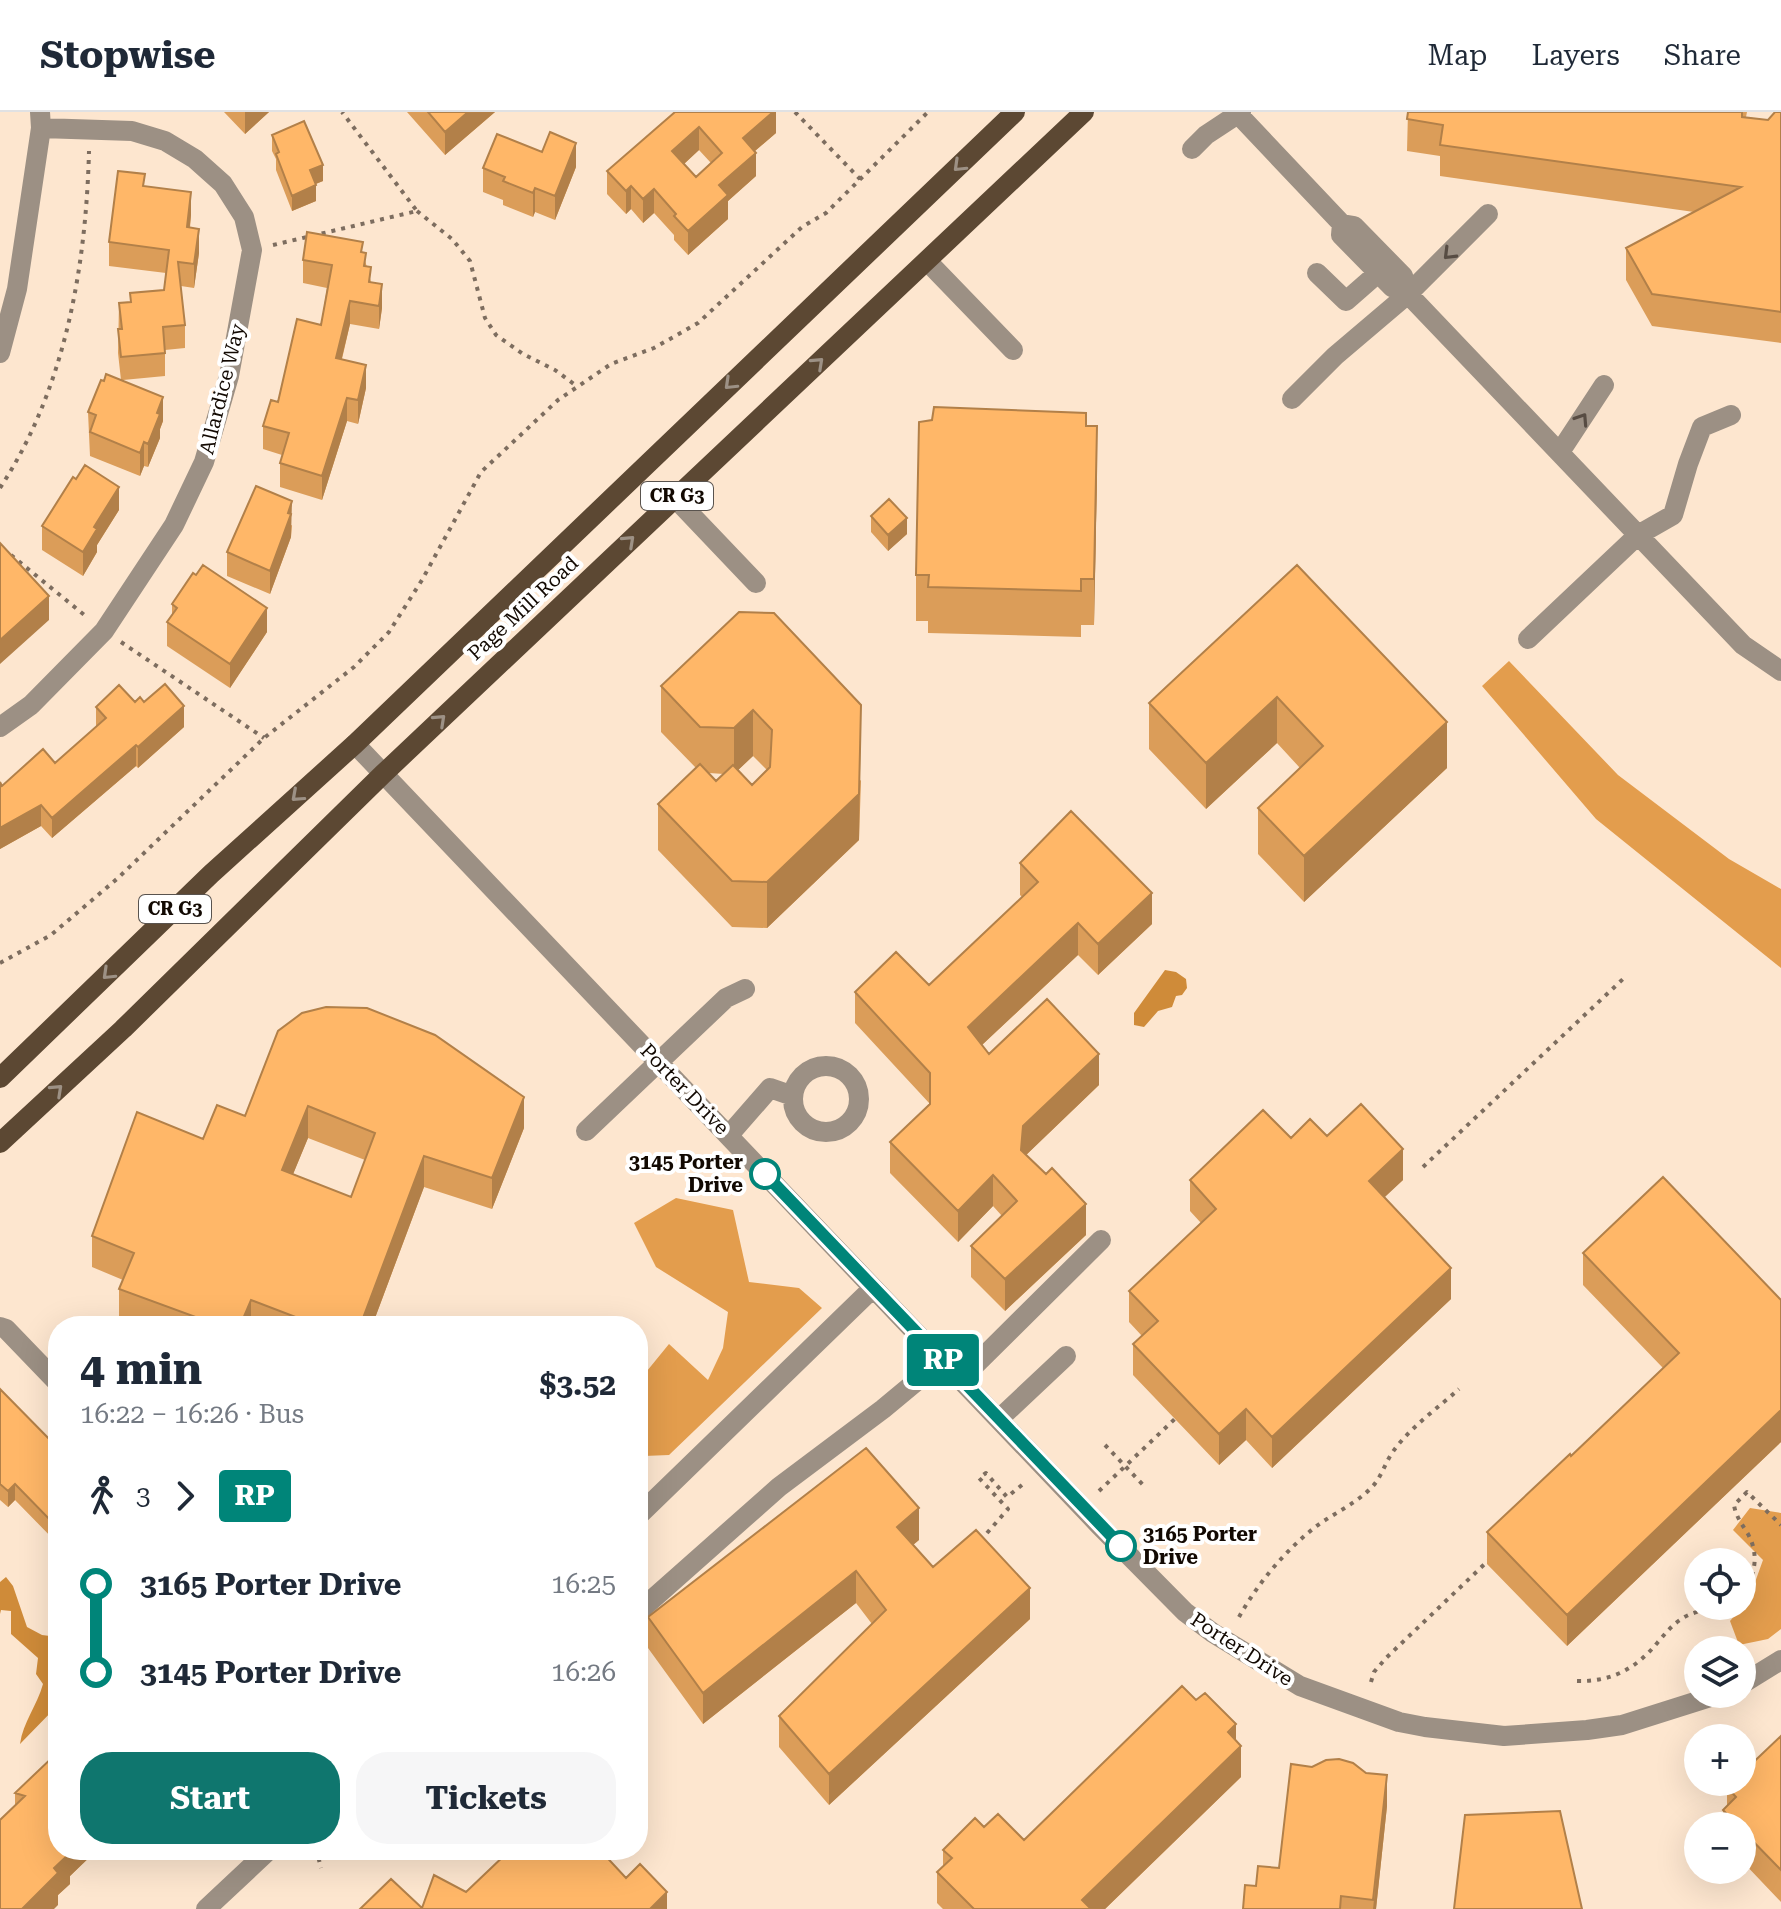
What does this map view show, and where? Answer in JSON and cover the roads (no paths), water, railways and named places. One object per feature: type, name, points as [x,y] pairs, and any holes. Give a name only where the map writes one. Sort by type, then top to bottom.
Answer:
[{"type":"main road","name":"Page Mill Road","points":[[0,1078],[211,874],[355,744],[1015,112]]},
{"type":"main road","name":"Page Mill Road","points":[[0,1143],[134,1018],[383,774],[1084,112]]},
{"type":"street","points":[[1192,149],[1238,113],[1342,224],[1354,226],[1403,276],[1408,294]]},
{"type":"street","points":[[0,353],[17,289],[40,120]]},
{"type":"street","name":"Allardice Way","points":[[0,727],[31,705],[104,631],[174,525],[204,462],[229,376],[252,250],[244,217],[223,184],[195,159],[165,141],[132,131],[91,129],[40,120]]},
{"type":"street","points":[[1292,399],[1335,356],[1408,294],[1488,214]]},
{"type":"street","points":[[1342,224],[1341,235],[1392,287],[1408,294],[1743,645],[1781,671]]},
{"type":"street","points":[[927,261],[1013,350]]},
{"type":"street","points":[[1317,273],[1346,301],[1378,273]]},
{"type":"street","points":[[1560,452],[1604,385]]},
{"type":"street","points":[[1528,639],[1638,535],[1673,515],[1702,427],[1731,415]]},
{"type":"street","points":[[675,498],[756,583]]},
{"type":"street","name":"Porter Drive","points":[[355,744],[1193,1619],[1300,1686],[1349,1706],[1425,1727],[1504,1736],[1622,1725],[1684,1705]]},
{"type":"street","points":[[586,1131],[726,998],[745,989]]},
{"type":"street","points":[[729,1135],[770,1088],[793,1096]]},
{"type":"street","points":[[961,1379],[1101,1240]]},
{"type":"street","points":[[648,1506],[873,1288]]},
{"type":"street","points":[[0,1327],[6,1329],[48,1373]]},
{"type":"street","points":[[999,1419],[1066,1356]]},
{"type":"street","points":[[648,1603],[779,1487],[942,1360]]},
{"type":"street","points":[[1756,1675],[1781,1660]]},
{"type":"street","points":[[206,1909],[258,1860]]},
{"type":"place","name":"3145 Porter Drive","points":[[765,1174]]},
{"type":"place","name":"3165 Porter Drive","points":[[1121,1546]]}]
